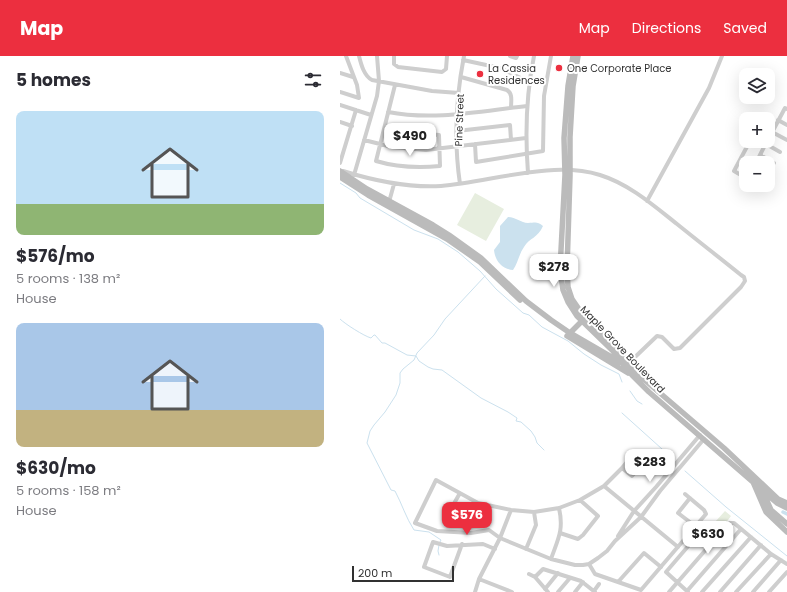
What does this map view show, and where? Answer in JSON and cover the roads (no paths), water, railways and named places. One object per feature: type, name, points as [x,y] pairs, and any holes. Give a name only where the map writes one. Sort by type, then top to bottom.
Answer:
[{"type":"main road","name":"Maple Grove Boulevard","points":[[568,170],[564,138],[568,86],[573,56]]},
{"type":"main road","name":"Maple Grove Boulevard","points":[[578,56],[574,80],[568,170],[567,276],[572,299],[583,320],[613,351],[724,448],[755,480],[766,512],[787,532]]},
{"type":"main road","points":[[340,171],[389,202],[439,228],[482,258],[526,300],[570,333],[626,363]]},
{"type":"main road","points":[[340,177],[368,195],[447,239],[480,262],[521,301],[550,324],[567,336],[632,375]]},
{"type":"main road","points":[[570,333],[583,320]]},
{"type":"main road","name":"Maple Grove Boulevard","points":[[626,363],[632,375],[649,392],[755,480]]},
{"type":"main road","points":[[755,480],[777,503],[787,508]]},
{"type":"main road","points":[[755,480],[780,500],[787,503]]},
{"type":"main road","points":[[761,488],[771,510],[787,524]]},
{"type":"street","points":[[340,92],[359,98],[357,85],[346,56]]},
{"type":"street","points":[[358,56],[368,78],[372,80],[432,91],[459,93]]},
{"type":"street","points":[[354,175],[379,81],[377,56]]},
{"type":"street","points":[[394,56],[394,64],[398,67],[442,72],[446,69],[447,56]]},
{"type":"street","points":[[510,56],[516,58],[517,56]]},
{"type":"street","points":[[528,174],[526,154],[526,106],[534,56]]},
{"type":"street","points":[[475,144],[476,162],[543,151],[544,96],[551,56]]},
{"type":"street","points":[[647,201],[709,88],[722,56]]},
{"type":"street","points":[[464,58],[500,68],[529,82]]},
{"type":"street","name":"Pine Street","points":[[460,184],[457,130],[459,93],[464,58]]},
{"type":"street","points":[[340,72],[353,77]]},
{"type":"street","points":[[461,77],[507,90],[512,97],[511,108]]},
{"type":"street","points":[[384,129],[439,135],[440,166],[415,167],[376,161],[381,144],[384,129],[388,112],[395,85]]},
{"type":"street","points":[[340,105],[371,115]]},
{"type":"street","points":[[388,112],[415,116],[458,114],[526,106]]},
{"type":"street","points":[[775,126],[785,108],[787,109]]},
{"type":"street","points":[[340,164],[342,149],[352,126],[356,110]]},
{"type":"street","points":[[778,120],[787,125]]},
{"type":"street","points":[[340,122],[352,126]]},
{"type":"street","points":[[457,130],[510,125],[511,140]]},
{"type":"street","points":[[775,134],[787,140]]},
{"type":"street","points":[[364,140],[416,149],[440,149],[526,138]]},
{"type":"street","points":[[775,147],[780,152]]},
{"type":"street","points":[[760,155],[763,148]]},
{"type":"street","points":[[739,162],[734,171],[739,174]]},
{"type":"street","points":[[340,171],[378,182],[425,187],[460,184],[544,171],[568,170],[601,176],[616,182],[647,201],[742,276],[745,281],[741,287],[680,348],[674,349],[662,337],[658,336],[634,358],[626,363]]},
{"type":"street","points":[[389,202],[394,184]]},
{"type":"street","points":[[615,541],[634,511],[658,489],[702,437]]},
{"type":"street","points":[[651,464],[636,451],[604,486],[580,500],[559,508],[534,512],[511,510],[478,502],[436,480],[415,523],[437,531],[471,533],[489,530],[500,538],[551,559],[575,565],[583,565],[589,564],[598,558],[641,517],[658,489]]},
{"type":"street","points":[[622,468],[632,476],[646,460]]},
{"type":"street","points":[[604,486],[678,547]]},
{"type":"street","points":[[460,493],[452,507],[468,507],[478,502]]},
{"type":"street","points":[[589,564],[595,574],[641,590],[706,514],[704,510],[685,494]]},
{"type":"street","points":[[690,498],[678,513],[695,526]]},
{"type":"street","points":[[560,533],[578,539],[583,536],[598,516],[580,500]]},
{"type":"street","points":[[551,559],[560,533],[562,521],[559,508]]},
{"type":"street","points":[[475,592],[479,579],[500,538],[511,510]]},
{"type":"street","points":[[526,548],[536,524],[534,512]]},
{"type":"street","points":[[669,592],[729,522],[734,523],[771,554],[787,564]]},
{"type":"street","points":[[720,533],[708,523],[666,572],[687,592],[741,529]]},
{"type":"street","points":[[702,592],[751,537]]},
{"type":"street","points":[[462,544],[450,577],[424,567],[433,542],[447,546],[462,544],[483,544],[494,549]]},
{"type":"street","points":[[720,592],[761,546]]},
{"type":"street","points":[[618,582],[644,553],[661,567]]},
{"type":"street","points":[[736,592],[771,554]]},
{"type":"street","points":[[753,592],[781,560]]},
{"type":"street","points":[[535,577],[543,569],[583,582],[593,591],[599,584]]},
{"type":"street","points":[[769,592],[787,572]]},
{"type":"street","points":[[529,574],[535,577],[547,590],[558,573]]},
{"type":"street","points":[[558,592],[570,578]]},
{"type":"street","points":[[479,579],[512,592]]},
{"type":"street","points":[[575,592],[583,582]]},
{"type":"water","points":[[508,217],[525,223],[537,223],[543,226],[539,233],[524,247],[513,270],[500,264],[496,258],[494,250],[500,242],[500,226]]},
{"type":"waterway","points":[[340,183],[356,193],[360,198],[414,230],[438,239],[458,252],[480,271],[496,289],[523,313],[529,315],[542,327],[568,341],[601,365],[619,374],[622,382]]},
{"type":"waterway","points":[[440,542],[441,540],[429,532],[414,530],[395,491],[391,490],[367,443],[370,431],[396,395],[400,383],[400,373],[414,360],[417,353],[434,335],[445,319],[485,276]]},
{"type":"waterway","points":[[340,319],[364,335],[371,338],[375,335],[382,343],[385,343],[407,355],[416,356],[419,361],[428,367],[442,370],[481,398],[508,412],[517,418],[516,421],[521,422],[531,431],[537,443],[544,450]]},
{"type":"waterway","points":[[630,391],[637,401],[642,404]]},
{"type":"waterway","points":[[622,413],[672,458]]},
{"type":"waterway","points":[[685,471],[726,507],[787,556]]},
{"type":"waterway","points":[[783,512],[787,514]]},
{"type":"waterway","points":[[439,545],[439,555]]},
{"type":"place","name":"One Corporate Place","points":[[559,68]]},
{"type":"place","name":"La Cassia Residences","points":[[480,74]]}]
